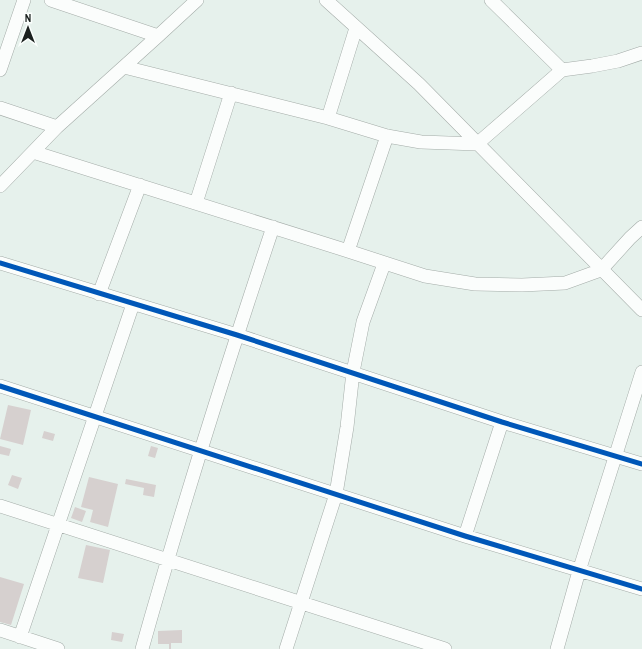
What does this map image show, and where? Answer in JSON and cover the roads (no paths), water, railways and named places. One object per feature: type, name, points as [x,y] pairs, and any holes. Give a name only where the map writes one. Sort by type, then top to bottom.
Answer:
[{"type":"street","points":[[0,70],[24,0]]},
{"type":"street","points":[[51,0],[158,36]]},
{"type":"street","points":[[0,186],[57,127],[197,0]]},
{"type":"street","points":[[326,0],[419,84],[642,310]]},
{"type":"street","points":[[492,0],[562,70]]},
{"type":"street","points":[[328,118],[356,28]]},
{"type":"street","points":[[124,66],[328,118],[387,136],[421,142],[478,144],[562,70],[618,61],[642,53]]},
{"type":"street","points":[[196,203],[231,93]]},
{"type":"street","points":[[0,108],[57,127]]},
{"type":"street","points":[[348,251],[387,136]]},
{"type":"street","points":[[34,152],[273,227],[384,264],[425,276],[474,284],[522,285],[565,283],[601,270],[642,227]]},
{"type":"street","points":[[99,294],[140,185]]},
{"type":"street","points":[[142,649],[167,560],[237,335],[273,227]]},
{"type":"street","points":[[0,263],[237,335],[502,422],[642,464]]},
{"type":"street","points":[[286,649],[336,494],[347,427],[353,372],[363,322],[384,264]]},
{"type":"street","points":[[20,637],[133,304]]},
{"type":"street","points":[[556,649],[642,372]]},
{"type":"street","points":[[0,386],[465,536],[642,589]]},
{"type":"street","points":[[465,536],[502,422]]},
{"type":"street","points":[[0,506],[445,649]]},
{"type":"street","points":[[0,630],[58,649]]}]
